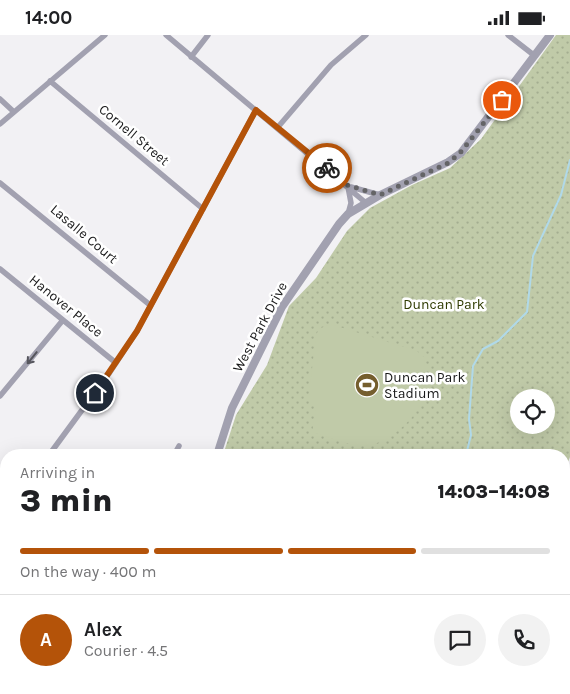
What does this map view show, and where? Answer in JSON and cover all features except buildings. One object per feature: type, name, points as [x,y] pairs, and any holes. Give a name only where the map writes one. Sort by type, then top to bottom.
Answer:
[{"type":"street","points":[[0,123],[105,35]]},
{"type":"street","points":[[166,35],[278,127],[366,203]]},
{"type":"street","points":[[191,57],[208,35]]},
{"type":"street","points":[[278,127],[331,65],[366,35]]},
{"type":"street","points":[[508,35],[535,56]]},
{"type":"street","name":"West Park Drive","points":[[219,449],[232,408],[282,307],[331,234],[348,214],[380,195],[448,163],[460,153],[550,35]]},
{"type":"street","name":"Cornell Street","points":[[50,81],[202,209]]},
{"type":"street","points":[[0,99],[14,112]]},
{"type":"street","points":[[53,449],[116,363],[150,305],[256,110]]},
{"type":"street","name":"Lasalle Court","points":[[0,183],[150,305]]},
{"type":"street","points":[[347,185],[380,195]]},
{"type":"street","points":[[347,185],[351,197],[348,214]]},
{"type":"street","name":"Hanover Place","points":[[0,269],[116,363]]},
{"type":"street","points":[[0,396],[63,320]]},
{"type":"green space","name":"Duncan Park","points":[[556,35],[570,35],[570,449],[225,449],[236,415],[267,365],[289,306],[316,278],[347,231],[370,208],[412,185],[450,168],[481,139]]},
{"type":"green space","name":"Duncan Park Stadium","points":[[330,324],[417,351],[424,357],[424,389],[419,407],[406,424],[388,438],[361,446],[312,432],[316,411],[309,394],[316,335],[319,329]]},
{"type":"waterway","points":[[468,449],[471,435],[469,419],[473,366],[483,349],[498,341],[527,312],[533,256],[561,195],[570,160]]},
{"type":"way so far","points":[[327,168],[347,185],[361,191],[380,195],[448,163],[467,145],[502,100]]},
{"type":"place","name":"Duncan Park Stadium","points":[[367,385]]},
{"type":"route","points":[[95,393],[137,331],[256,110],[327,168]]}]
